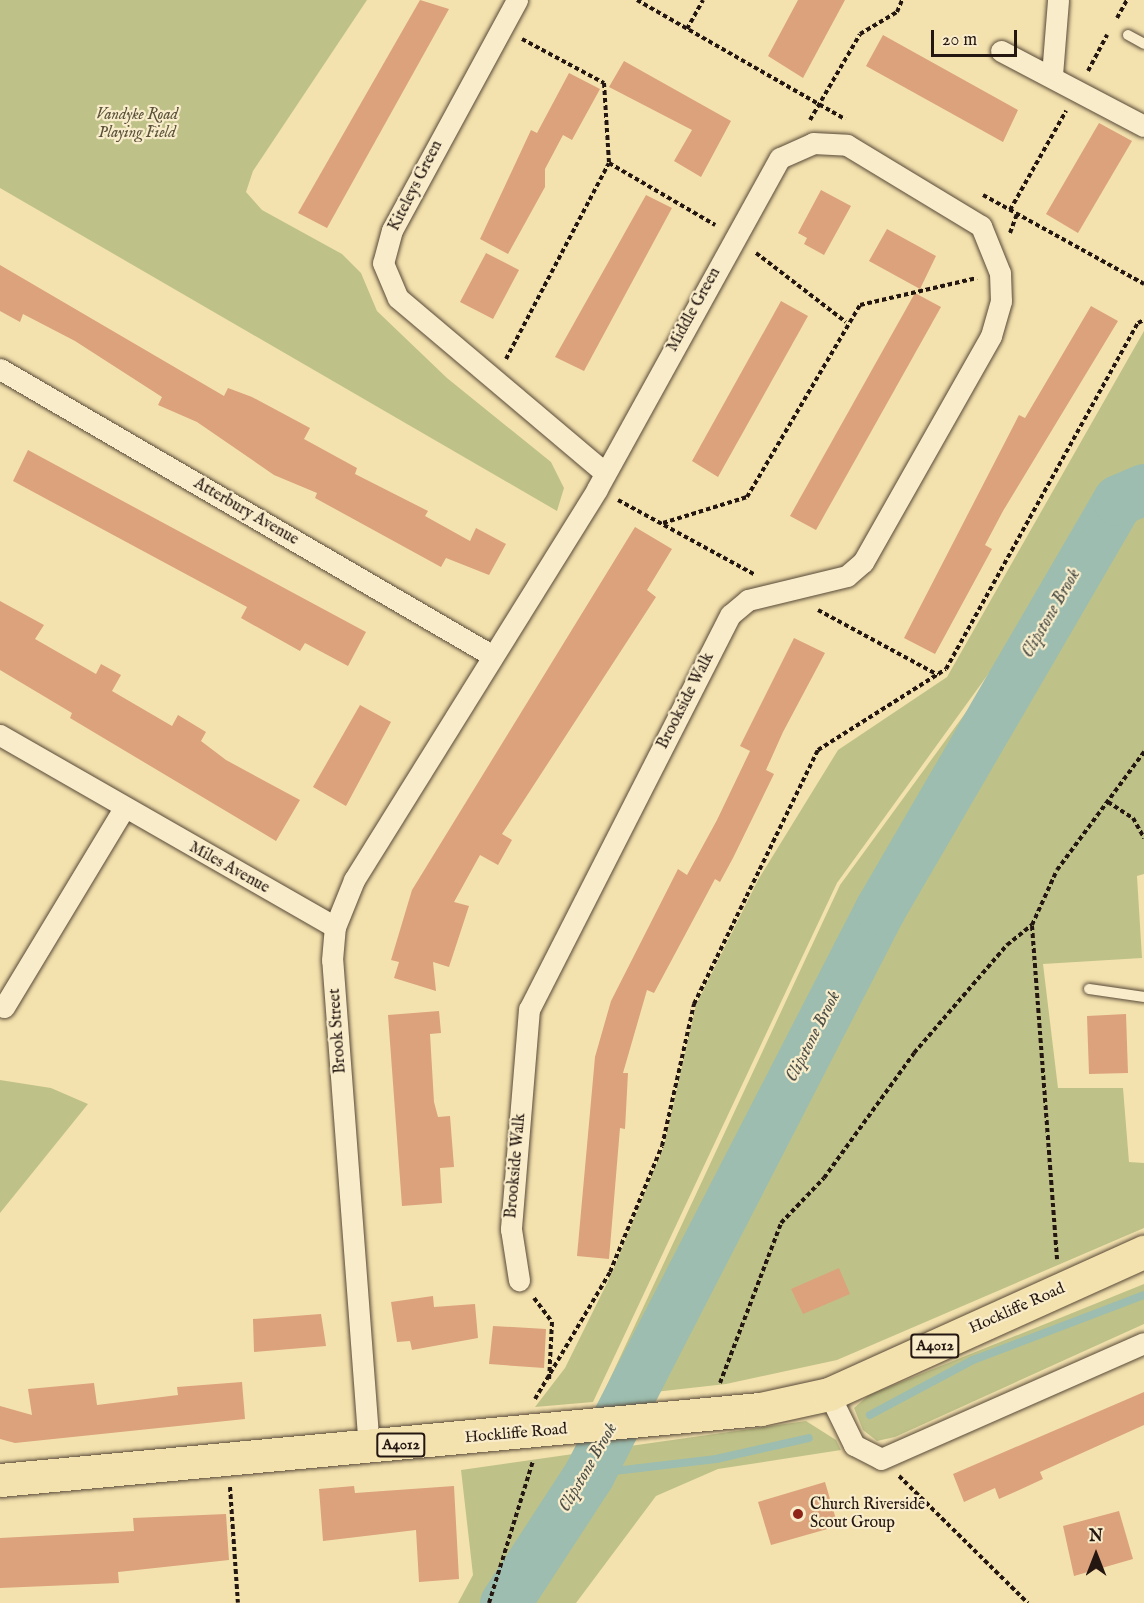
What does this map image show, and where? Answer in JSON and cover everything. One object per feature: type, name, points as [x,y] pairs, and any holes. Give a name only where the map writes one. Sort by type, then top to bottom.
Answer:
[{"type":"main road","name":"Hockliffe Road","points":[[0,1480],[639,1424],[760,1409],[829,1394],[1144,1252]]},
{"type":"street","name":"Kiteleys Green","points":[[517,0],[392,230],[383,263],[398,298],[494,382],[604,472]]},
{"type":"street","points":[[1052,75],[1058,0]]},
{"type":"street","points":[[1002,51],[1052,75],[1144,126]]},
{"type":"street","name":"Middle Green","points":[[493,656],[604,472],[780,158],[813,143],[847,145],[981,226]]},
{"type":"street","name":"Brookside Walk","points":[[519,1280],[511,1229],[529,1009],[730,615],[748,600],[847,576],[863,562],[991,336],[1002,301],[1000,273],[981,226]]},
{"type":"street","name":"Atterbury Avenue","points":[[0,369],[493,656]]},
{"type":"street","name":"Brook Street","points":[[369,1449],[333,971],[335,927],[354,880],[493,656]]},
{"type":"street","name":"Miles Avenue","points":[[0,735],[335,927]]},
{"type":"street","points":[[4,1007],[124,808]]},
{"type":"street","points":[[829,1394],[854,1445],[881,1459],[1144,1342]]},
{"type":"lane","points":[[1128,35],[1144,44]]},
{"type":"lane","points":[[1089,989],[1144,997]]},
{"type":"path","points":[[687,29],[703,0]]},
{"type":"path","points":[[813,143],[809,122],[860,33],[897,12],[902,0]]},
{"type":"path","points":[[494,382],[609,163],[604,83],[501,28]]},
{"type":"path","points":[[609,163],[735,236],[846,322]]},
{"type":"path","points":[[663,523],[747,496],[846,322],[860,305],[1000,273]]},
{"type":"path","points":[[489,1603],[533,1465],[529,1407],[549,1381],[610,1272],[662,1146],[694,1004],[818,750],[946,669],[1138,323],[1144,320]]},
{"type":"path","points":[[716,1395],[781,1224],[831,1169],[914,1053],[1007,945],[1032,925],[1058,870],[1144,752]]},
{"type":"path","points":[[1108,802],[1133,818],[1144,838]]},
{"type":"path","points":[[1032,925],[1058,1272]]},
{"type":"path","points":[[519,1280],[552,1322],[549,1381]]},
{"type":"path","points":[[881,1459],[1029,1603]]},
{"type":"path","points":[[229,1478],[238,1603]]},
{"type":"green space","name":"Vandyke Road Playing Field","points":[[0,0],[367,0],[253,171],[246,192],[262,210],[342,254],[361,273],[377,311],[447,378],[551,462],[564,488],[557,511],[0,188]]},
{"type":"green space","name":"Clipstone Brook","points":[[1144,331],[1144,487],[1115,499],[837,883],[593,1402],[535,1407],[565,1368],[612,1273],[664,1146],[696,1005],[758,880],[838,750],[947,677]]},
{"type":"green space","name":"Clipstone Brook","points":[[1144,491],[1144,874],[1137,876],[1142,958],[1043,964],[1058,1088],[1123,1088],[1129,1162],[1144,1163],[1144,1228],[837,1360],[726,1384],[601,1398],[840,885],[1120,501]]},
{"type":"green space","points":[[0,1080],[51,1088],[88,1104],[0,1213]]},
{"type":"green space","points":[[1144,1284],[1144,1324],[895,1437],[877,1441],[863,1430],[854,1408],[869,1395]]},
{"type":"green space","points":[[806,1421],[836,1440],[841,1450],[718,1469],[656,1496],[576,1603],[458,1603],[473,1575],[461,1470]]},
{"type":"building","points":[[420,0],[449,9],[327,228],[298,213]]},
{"type":"building","points":[[798,0],[845,0],[803,78],[768,56]]},
{"type":"building","points":[[883,35],[1018,110],[1003,142],[866,66]]},
{"type":"building","points":[[624,61],[731,121],[701,177],[674,161],[692,130],[609,87]]},
{"type":"building","points":[[569,73],[600,89],[572,140],[563,135],[545,169],[545,187],[508,254],[480,239],[531,130],[537,133]]},
{"type":"building","points":[[1099,123],[1132,141],[1078,233],[1046,214]]},
{"type":"building","points":[[821,190],[851,206],[824,255],[804,244],[807,238],[798,233]]},
{"type":"building","points":[[646,195],[672,208],[584,371],[555,357]]},
{"type":"building","points":[[887,229],[936,256],[920,289],[869,261]]},
{"type":"building","points":[[486,253],[519,270],[493,319],[460,302]]},
{"type":"building","points":[[0,265],[224,396],[228,388],[252,397],[310,428],[304,439],[357,468],[355,474],[428,511],[425,516],[470,541],[476,528],[506,544],[489,575],[446,558],[441,567],[315,498],[317,493],[274,475],[197,422],[158,405],[162,397],[75,341],[23,314],[20,322],[0,311]]},
{"type":"building","points":[[915,293],[941,307],[816,530],[790,516]]},
{"type":"building","points":[[781,301],[808,316],[718,477],[692,461]]},
{"type":"building","points":[[1091,306],[1118,321],[1003,511],[985,545],[992,549],[935,654],[904,638],[1019,415],[1025,418]]},
{"type":"building","points":[[28,450],[366,632],[348,666],[305,643],[300,651],[241,618],[247,607],[13,481]]},
{"type":"building","points":[[635,527],[672,549],[647,590],[656,597],[502,834],[512,840],[498,865],[480,855],[454,902],[469,906],[449,967],[433,962],[436,991],[394,978],[399,962],[391,960],[412,890]]},
{"type":"building","points":[[0,601],[44,625],[35,639],[96,674],[101,664],[121,675],[112,691],[172,726],[178,715],[206,732],[201,741],[226,760],[300,800],[276,841],[70,718],[72,713],[0,670]]},
{"type":"building","points":[[794,638],[825,653],[783,732],[766,770],[774,774],[733,858],[720,882],[715,879],[654,993],[647,990],[623,1073],[628,1073],[625,1129],[620,1128],[609,1259],[577,1256],[595,1057],[611,1001],[678,869],[687,875],[717,820],[750,751],[740,746]]},
{"type":"building","points":[[360,705],[391,722],[346,806],[313,787]]},
{"type":"building","points":[[439,1011],[441,1033],[430,1034],[434,1102],[438,1117],[450,1116],[454,1167],[440,1168],[442,1203],[402,1206],[388,1015]]},
{"type":"building","points":[[1126,1014],[1128,1073],[1089,1074],[1087,1016]]},
{"type":"building","points":[[839,1268],[850,1294],[803,1314],[791,1289]]},
{"type":"building","points":[[433,1296],[434,1307],[475,1304],[478,1338],[412,1350],[410,1341],[397,1342],[391,1302]]},
{"type":"building","points":[[321,1314],[326,1346],[254,1352],[253,1319]]},
{"type":"building","points":[[493,1326],[546,1329],[544,1368],[489,1364]]},
{"type":"building","points":[[242,1382],[245,1419],[15,1443],[0,1439],[0,1406],[32,1415],[28,1389],[94,1383],[97,1405],[178,1395],[177,1387]]},
{"type":"building","points":[[1144,1392],[1144,1425],[1040,1472],[1043,1479],[999,1499],[995,1488],[964,1502],[953,1474]]},
{"type":"building","name":"Church Riverside Scout Group","points":[[825,1482],[838,1526],[771,1545],[758,1502]]},
{"type":"building","points":[[354,1486],[355,1493],[454,1486],[459,1579],[419,1582],[416,1530],[323,1541],[319,1489]]},
{"type":"building","points":[[1119,1511],[1133,1559],[1074,1576],[1063,1526]]},
{"type":"building","points":[[226,1514],[229,1560],[118,1572],[119,1583],[0,1588],[0,1538],[134,1531],[133,1518]]},
{"type":"waterway","name":"Clipstone Brook","points":[[505,1603],[589,1474],[880,909],[1118,500],[1144,489]]},
{"type":"waterway","points":[[870,1415],[973,1360],[1144,1295]]},
{"type":"waterway","points":[[589,1474],[716,1459],[809,1438]]},
{"type":"place","name":"Church Riverside Scout Group","points":[[798,1514]]}]
